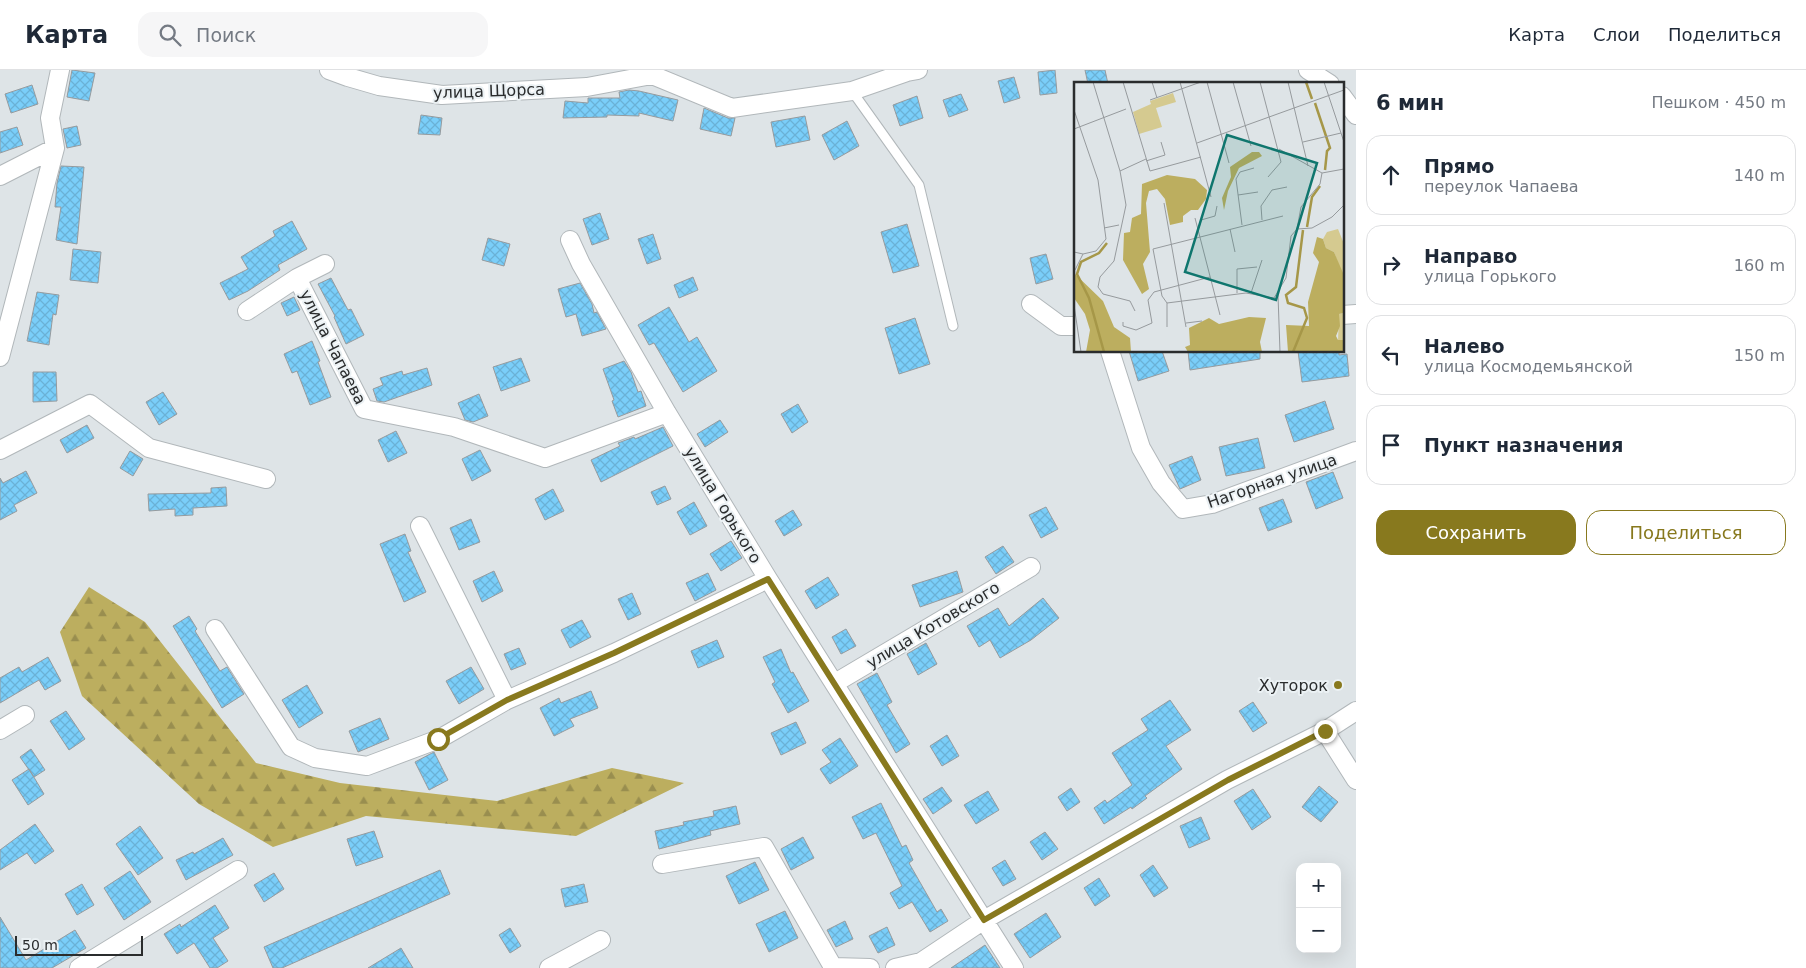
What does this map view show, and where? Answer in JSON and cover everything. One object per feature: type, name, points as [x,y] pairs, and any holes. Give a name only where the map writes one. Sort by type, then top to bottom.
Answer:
[{"type":"street","points":[[0,357],[55,148],[50,118],[60,70]]},
{"type":"street","name":"улица Щорса","points":[[329,70],[348,78],[379,86],[442,95],[587,87],[650,73],[732,108],[852,91],[918,70]]},
{"type":"street","points":[[1308,70],[1327,82]]},
{"type":"street","points":[[1344,99],[1356,115]]},
{"type":"street","points":[[0,176],[55,148]]},
{"type":"street","name":"улица Горького","points":[[570,240],[581,264],[667,413],[768,579],[1014,968]]},
{"type":"street","name":"улица Чапаева","points":[[247,311],[297,278],[325,264]]},
{"type":"street","name":"улица Чапаева","points":[[297,278],[364,409],[454,427],[546,458],[667,413]]},
{"type":"street","points":[[1031,304],[1061,326],[1074,326]]},
{"type":"street","name":"Нагорная улица","points":[[1110,352],[1141,448],[1161,483],[1183,508],[1212,504],[1356,451]]},
{"type":"street","points":[[0,450],[90,404],[149,448],[266,479]]},
{"type":"street","points":[[420,526],[507,700]]},
{"type":"street","name":"улица Котовского","points":[[834,683],[1031,567]]},
{"type":"street","points":[[215,629],[291,747],[315,758],[367,766],[438,739],[507,700],[614,653],[768,579]]},
{"type":"street","points":[[895,968],[918,965],[984,920],[1228,780],[1325,731],[1356,711]]},
{"type":"street","points":[[0,730],[25,714]]},
{"type":"street","points":[[1325,731],[1356,780]]},
{"type":"street","points":[[662,864],[764,847],[833,967],[870,968]]},
{"type":"street","points":[[79,968],[238,870]]},
{"type":"street","points":[[549,968],[601,940]]},
{"type":"lane","points":[[852,91],[918,184],[953,326]]},
{"type":"green space","points":[[89,587],[145,622],[256,763],[340,783],[497,801],[612,768],[684,783],[576,836],[366,816],[273,847],[199,804],[82,696],[60,632]]},
{"type":"building","points":[[72,70],[95,73],[89,101],[67,97]]},
{"type":"building","points":[[1055,70],[1057,93],[1040,95],[1038,72]]},
{"type":"building","points":[[1085,70],[1105,70],[1108,82],[1088,82]]},
{"type":"building","points":[[1014,77],[1020,98],[1004,103],[998,81]]},
{"type":"building","points":[[32,85],[38,104],[11,113],[5,94]]},
{"type":"building","points":[[629,90],[678,100],[673,121],[639,113],[639,116],[607,115],[607,117],[563,118],[565,101],[588,103],[588,98],[620,98],[619,92]]},
{"type":"building","points":[[961,94],[968,110],[949,117],[943,100]]},
{"type":"building","points":[[917,96],[923,118],[900,126],[893,105]]},
{"type":"building","points":[[704,108],[728,118],[735,118],[731,136],[700,129]]},
{"type":"building","points":[[421,115],[442,118],[440,135],[418,134]]},
{"type":"building","points":[[805,116],[810,140],[776,147],[771,122]]},
{"type":"building","points":[[847,121],[859,146],[834,160],[822,135]]},
{"type":"building","points":[[77,126],[81,145],[67,148],[63,129]]},
{"type":"building","points":[[17,127],[23,145],[0,153],[0,132]]},
{"type":"building","points":[[61,166],[84,167],[77,244],[56,240],[61,207],[55,207]]},
{"type":"building","points":[[600,213],[609,239],[592,245],[583,219]]},
{"type":"building","points":[[292,221],[307,249],[278,265],[280,270],[248,291],[229,300],[220,283],[248,269],[241,257],[275,236],[273,231]]},
{"type":"building","points":[[907,224],[919,266],[893,273],[881,232]]},
{"type":"building","points":[[653,234],[661,259],[647,264],[638,239]]},
{"type":"building","points":[[488,238],[510,244],[504,266],[482,260]]},
{"type":"building","points":[[73,249],[101,252],[98,283],[70,280]]},
{"type":"building","points":[[1046,254],[1053,279],[1036,284],[1030,258]]},
{"type":"building","points":[[693,277],[698,290],[679,298],[674,285]]},
{"type":"building","points":[[331,278],[348,310],[351,309],[364,335],[346,344],[335,316],[318,284]]},
{"type":"building","points":[[580,283],[592,304],[594,313],[597,312],[606,329],[582,336],[576,314],[566,317],[558,289]]},
{"type":"building","points":[[37,292],[59,295],[56,315],[53,314],[49,345],[27,341]]},
{"type":"building","points":[[294,297],[300,310],[287,316],[281,303]]},
{"type":"building","points":[[669,307],[689,342],[697,337],[717,371],[683,392],[654,343],[649,345],[638,325]]},
{"type":"building","points":[[915,318],[930,364],[899,374],[885,328]]},
{"type":"building","points":[[312,341],[331,397],[310,405],[297,371],[292,373],[284,354]]},
{"type":"building","points":[[1129,352],[1162,352],[1169,371],[1138,381]]},
{"type":"building","points":[[1188,352],[1260,352],[1260,359],[1190,370]]},
{"type":"building","points":[[1298,352],[1339,352],[1339,355],[1347,354],[1349,376],[1302,382]]},
{"type":"building","points":[[521,358],[530,381],[501,391],[493,367]]},
{"type":"building","points":[[624,361],[631,372],[638,392],[641,391],[646,406],[618,417],[603,369]]},
{"type":"building","points":[[427,368],[432,385],[384,402],[377,401],[373,389],[383,385],[380,378],[402,371],[403,375]]},
{"type":"building","points":[[33,372],[56,372],[57,401],[33,402]]},
{"type":"building","points":[[163,392],[177,414],[159,425],[146,402]]},
{"type":"building","points":[[479,394],[488,416],[473,422],[465,420],[458,403]]},
{"type":"building","points":[[1325,401],[1334,429],[1294,442],[1285,415]]},
{"type":"building","points":[[798,404],[808,422],[792,433],[781,414]]},
{"type":"building","points":[[720,420],[728,432],[705,447],[697,434]]},
{"type":"building","points":[[87,425],[94,438],[67,453],[60,440]]},
{"type":"building","points":[[663,427],[673,446],[601,482],[591,460],[620,446],[618,443],[634,437],[635,439]]},
{"type":"building","points":[[396,431],[407,453],[388,462],[378,440]]},
{"type":"building","points":[[1258,438],[1265,468],[1226,476],[1219,447]]},
{"type":"building","points":[[480,450],[491,471],[472,481],[462,459]]},
{"type":"building","points":[[130,451],[143,459],[133,476],[120,468]]},
{"type":"building","points":[[1192,456],[1201,480],[1180,489],[1169,465]]},
{"type":"building","points":[[26,471],[37,493],[14,505],[17,511],[0,520],[0,478],[3,483]]},
{"type":"building","points":[[1333,472],[1343,498],[1316,509],[1306,482]]},
{"type":"building","points":[[665,486],[671,499],[657,505],[651,492]]},
{"type":"building","points":[[226,487],[227,506],[193,508],[193,515],[175,516],[175,509],[149,511],[148,494],[211,493],[211,488]]},
{"type":"building","points":[[553,489],[564,511],[545,520],[535,499]]},
{"type":"building","points":[[1283,499],[1292,522],[1268,531],[1259,508]]},
{"type":"building","points":[[694,502],[707,526],[690,535],[677,512]]},
{"type":"building","points":[[1046,507],[1058,529],[1041,538],[1029,515]]},
{"type":"building","points":[[793,510],[802,525],[784,536],[775,521]]},
{"type":"building","points":[[471,519],[480,542],[459,550],[450,528]]},
{"type":"building","points":[[405,534],[411,551],[408,552],[426,592],[404,602],[380,544]]},
{"type":"building","points":[[731,541],[742,558],[721,571],[710,554]]},
{"type":"building","points":[[1003,546],[1014,562],[996,574],[985,557]]},
{"type":"building","points":[[494,571],[503,591],[482,602],[473,581]]},
{"type":"building","points":[[957,571],[963,592],[920,607],[912,585]]},
{"type":"building","points":[[708,573],[716,590],[695,601],[686,583]]},
{"type":"building","points":[[828,577],[839,595],[816,609],[805,591]]},
{"type":"building","points":[[632,593],[641,614],[628,620],[618,599]]},
{"type":"building","points":[[1043,598],[1059,618],[1031,640],[1000,658],[990,640],[979,647],[967,626],[998,608],[1009,626]]},
{"type":"building","points":[[189,616],[197,629],[195,631],[220,671],[227,667],[244,694],[222,708],[173,626]]},
{"type":"building","points":[[582,620],[591,637],[570,648],[561,630]]},
{"type":"building","points":[[846,629],[856,646],[841,654],[832,637]]},
{"type":"building","points":[[717,640],[724,657],[698,668],[691,651]]},
{"type":"building","points":[[926,643],[937,664],[918,675],[907,654]]},
{"type":"building","points":[[519,648],[526,664],[511,670],[504,654]]},
{"type":"building","points":[[781,649],[791,673],[793,672],[809,701],[788,713],[772,684],[775,682],[763,657]]},
{"type":"building","points":[[48,657],[61,681],[45,690],[39,680],[0,703],[0,678],[19,667],[22,672]]},
{"type":"building","points":[[471,667],[484,689],[459,704],[446,681]]},
{"type":"building","points":[[877,673],[892,702],[887,705],[910,744],[896,753],[857,684]]},
{"type":"building","points":[[307,685],[323,713],[299,728],[282,700]]},
{"type":"building","points":[[591,691],[598,708],[570,719],[574,726],[554,736],[540,708],[559,698],[561,703]]},
{"type":"building","points":[[1170,700],[1191,730],[1166,746],[1182,769],[1145,796],[1147,798],[1132,809],[1131,807],[1104,824],[1094,808],[1105,800],[1107,803],[1132,785],[1112,753],[1148,730],[1141,719]]},
{"type":"building","points":[[1253,702],[1267,723],[1253,732],[1239,711]]},
{"type":"building","points":[[66,711],[85,739],[69,750],[50,721]]},
{"type":"building","points":[[380,718],[389,739],[358,752],[349,731]]},
{"type":"building","points":[[796,722],[806,743],[781,755],[771,733]]},
{"type":"building","points":[[947,735],[959,756],[942,766],[930,746]]},
{"type":"building","points":[[840,738],[858,766],[830,784],[820,769],[831,762],[822,750]]},
{"type":"building","points":[[31,749],[45,770],[34,777],[20,757]]},
{"type":"building","points":[[434,752],[448,780],[429,790],[415,762]]},
{"type":"building","points":[[29,769],[44,794],[28,805],[12,780]]},
{"type":"building","points":[[1319,786],[1338,802],[1321,822],[1302,807]]},
{"type":"building","points":[[942,787],[952,801],[933,814],[923,799]]},
{"type":"building","points":[[1071,788],[1080,802],[1067,811],[1058,797]]},
{"type":"building","points":[[1253,789],[1271,817],[1252,830],[1234,801]]},
{"type":"building","points":[[988,791],[999,810],[976,824],[964,805]]},
{"type":"building","points":[[881,803],[902,847],[906,845],[913,860],[909,863],[937,912],[941,909],[948,921],[930,932],[912,902],[899,909],[890,893],[902,886],[876,833],[863,839],[852,817]]},
{"type":"building","points":[[736,806],[740,824],[710,831],[711,835],[659,849],[655,831],[684,825],[683,822],[714,816],[713,811]]},
{"type":"building","points":[[1201,817],[1210,839],[1189,848],[1180,826]]},
{"type":"building","points":[[35,824],[54,851],[35,864],[27,853],[0,870],[0,850]]},
{"type":"building","points":[[140,826],[163,858],[138,875],[116,844]]},
{"type":"building","points":[[374,831],[383,857],[356,866],[347,839]]},
{"type":"building","points":[[1045,832],[1058,849],[1042,860],[1030,842]]},
{"type":"building","points":[[803,837],[814,858],[791,870],[781,849]]},
{"type":"building","points":[[223,838],[233,855],[186,880],[176,860],[193,852],[194,854]]},
{"type":"building","points":[[1005,860],[1016,879],[1003,886],[992,868]]},
{"type":"building","points":[[755,862],[769,890],[739,904],[726,876]]},
{"type":"building","points":[[1153,865],[1168,888],[1154,897],[1140,875]]},
{"type":"building","points":[[440,870],[450,894],[282,968],[273,968],[264,947]]},
{"type":"building","points":[[130,871],[151,902],[124,920],[104,888]]},
{"type":"building","points":[[274,873],[284,889],[264,902],[254,885]]},
{"type":"building","points":[[1099,878],[1110,896],[1095,906],[1084,888]]},
{"type":"building","points":[[82,884],[94,905],[77,915],[65,894]]},
{"type":"building","points":[[584,884],[588,902],[565,907],[561,889]]},
{"type":"building","points":[[215,905],[229,928],[213,938],[228,961],[217,968],[210,968],[194,943],[177,954],[164,934],[180,924],[181,927]]},
{"type":"building","points":[[785,911],[798,938],[769,952],[756,924]]},
{"type":"building","points":[[1046,913],[1061,937],[1030,958],[1014,934]]},
{"type":"building","points":[[0,917],[26,960],[75,930],[86,948],[52,968],[0,968]]},
{"type":"building","points":[[845,921],[853,939],[836,947],[827,930]]},
{"type":"building","points":[[887,927],[895,945],[878,953],[869,936]]},
{"type":"building","points":[[510,928],[521,946],[510,953],[499,935]]},
{"type":"building","points":[[985,945],[1000,968],[951,968]]},
{"type":"building","points":[[401,948],[413,968],[368,968]]},
{"type":"place","name":"Хуторок","points":[[1338,685]]},
{"type":"route","points":[[438,739],[507,700],[614,653],[768,579],[984,920],[1228,780],[1325,731]]}]
